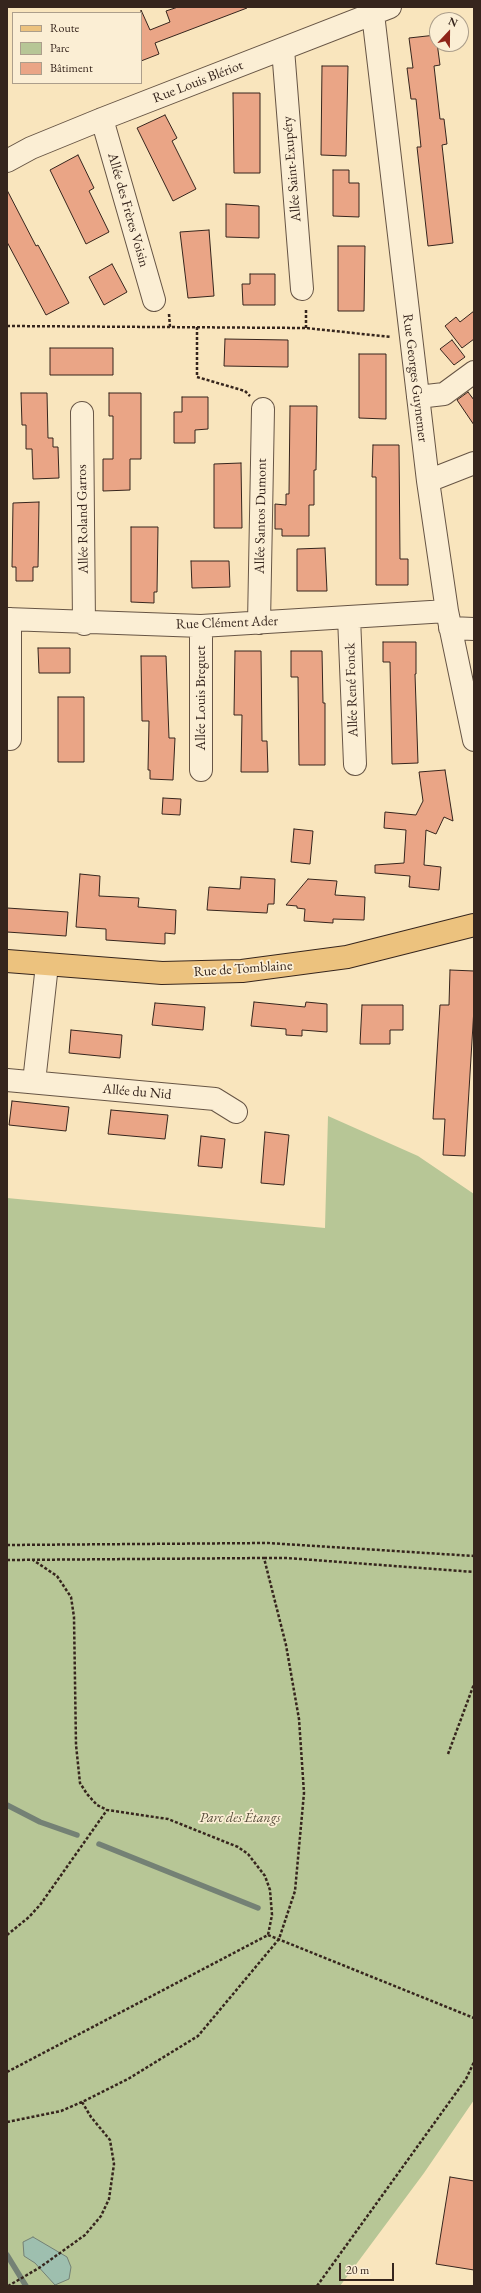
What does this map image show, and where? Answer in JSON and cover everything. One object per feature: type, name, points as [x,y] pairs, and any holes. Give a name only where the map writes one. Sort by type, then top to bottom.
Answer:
[{"type":"main road","name":"Rue de Tomblaine","points":[[7,961],[162,973],[242,971],[347,957],[474,925]]},
{"type":"street","name":"Rue Louis Blériot","points":[[7,161],[31,148],[102,119],[381,10]]},
{"type":"street","name":"Rue Georges Guynemer","points":[[381,10],[410,337],[428,481],[449,619],[474,740]]},
{"type":"street","name":"Allée Saint-Exupéry","points":[[283,49],[302,289]]},
{"type":"street","name":"Allée des Frères Voisin","points":[[102,119],[154,300]]},
{"type":"street","points":[[418,397],[444,394],[474,372]]},
{"type":"street","name":"Allée Santos Dumont","points":[[259,623],[263,409]]},
{"type":"street","name":"Allée Roland Garros","points":[[82,414],[84,624]]},
{"type":"street","points":[[428,481],[474,463]]},
{"type":"street","name":"Rue Clément Ader","points":[[9,619],[84,624],[201,626],[349,617],[449,619],[474,629]]},
{"type":"street","name":"Allée René Fonck","points":[[349,617],[355,764]]},
{"type":"street","points":[[9,619],[10,739]]},
{"type":"street","name":"Allée Louis Breguet","points":[[201,626],[201,770]]},
{"type":"street","points":[[34,1082],[47,965]]},
{"type":"street","name":"Allée du Nid","points":[[7,1080],[215,1099],[236,1112]]},
{"type":"path","points":[[7,326],[306,328],[395,338],[410,337]]},
{"type":"path","points":[[197,327],[197,377],[245,391],[263,409]]},
{"type":"path","points":[[7,1546],[268,1543],[474,1556]]},
{"type":"path","points":[[7,2122],[61,2111],[82,2102],[128,2079],[198,2036],[279,1939],[295,1891],[304,1793],[299,1719],[286,1645],[264,1558]]},
{"type":"path","points":[[7,1560],[287,1558],[474,1572]]},
{"type":"path","points":[[33,1560],[57,1576],[71,1597],[74,1617],[76,1745],[80,1783],[97,1805],[107,1810],[168,1819],[215,1837],[248,1854],[264,1876],[270,1890],[272,1914],[268,1935]]},
{"type":"path","points":[[448,1754],[474,1684]]},
{"type":"path","points":[[7,1935],[29,1917],[40,1905],[107,1810]]},
{"type":"path","points":[[7,2071],[268,1935],[474,2018]]},
{"type":"path","points":[[317,2286],[466,2079],[474,2062]]},
{"type":"path","points":[[8,2286],[39,2268],[86,2236],[101,2216],[109,2199],[114,2164],[110,2140],[91,2117],[82,2102]]},
{"type":"green space","name":"Parc des Étangs","points":[[328,1116],[418,1156],[474,1194],[474,2100],[424,2173],[340,2286],[7,2286],[7,1198],[325,1228]]},
{"type":"shaded area","points":[[33,2237],[67,2257],[71,2267],[69,2279],[55,2285],[35,2263],[24,2256],[23,2242]]},
{"type":"building","points":[[178,7],[247,8],[155,43],[159,54],[142,61],[142,12],[150,30],[170,22],[166,11]]},
{"type":"building","points":[[429,36],[429,52],[438,52],[440,65],[434,66],[440,119],[444,119],[447,144],[442,145],[453,243],[428,246],[417,147],[421,147],[416,99],[411,99],[407,68],[413,68],[409,38]]},
{"type":"building","points":[[322,66],[348,66],[346,156],[321,155]]},
{"type":"building","points":[[233,93],[260,93],[260,173],[234,173]]},
{"type":"building","points":[[165,115],[177,138],[172,141],[196,189],[173,201],[137,128]]},
{"type":"building","points":[[78,155],[94,188],[89,191],[109,232],[86,244],[50,170]]},
{"type":"building","points":[[333,170],[349,170],[349,183],[359,183],[359,217],[333,216]]},
{"type":"building","points":[[7,190],[36,246],[38,245],[69,303],[46,315],[7,242]]},
{"type":"building","points":[[226,204],[259,206],[259,238],[226,237]]},
{"type":"building","points":[[209,230],[214,296],[188,298],[180,232]]},
{"type":"building","points":[[338,246],[365,246],[364,311],[338,311]]},
{"type":"building","points":[[112,264],[127,292],[104,305],[89,277]]},
{"type":"building","points":[[250,274],[275,274],[275,305],[243,305],[242,284],[250,284]]},
{"type":"building","points":[[474,311],[474,339],[462,348],[445,326],[456,317],[460,322]]},
{"type":"building","points":[[225,339],[288,340],[288,367],[224,366]]},
{"type":"building","points":[[452,340],[465,357],[454,365],[440,349]]},
{"type":"building","points":[[50,348],[113,348],[113,375],[50,375]]},
{"type":"building","points":[[359,354],[386,354],[386,419],[359,418]]},
{"type":"building","points":[[468,392],[474,400],[474,425],[457,400]]},
{"type":"building","points":[[21,393],[47,393],[48,438],[53,438],[53,447],[58,447],[59,478],[33,479],[32,449],[26,449],[26,425],[22,425]]},
{"type":"building","points":[[109,393],[141,393],[141,459],[130,459],[130,490],[103,491],[103,459],[113,459],[113,416],[109,416]]},
{"type":"building","points":[[182,397],[208,397],[208,429],[195,430],[195,443],[174,443],[174,412],[182,412]]},
{"type":"building","points":[[290,406],[317,406],[314,505],[309,505],[309,536],[282,536],[282,529],[275,529],[275,504],[286,505],[286,494],[289,494]]},
{"type":"building","points":[[373,445],[399,445],[400,559],[408,559],[408,585],[376,585],[376,477],[372,477]]},
{"type":"building","points":[[241,463],[242,528],[214,528],[214,464]]},
{"type":"building","points":[[39,502],[38,567],[33,567],[33,581],[16,581],[16,567],[12,567],[13,503]]},
{"type":"building","points":[[131,527],[158,527],[157,592],[154,592],[154,603],[131,602]]},
{"type":"building","points":[[325,548],[327,591],[297,591],[297,549]]},
{"type":"building","points":[[191,561],[229,561],[230,587],[192,588]]},
{"type":"building","points":[[383,642],[416,642],[415,674],[418,763],[392,764],[390,662],[383,662]]},
{"type":"building","points":[[38,648],[70,648],[70,673],[39,673]]},
{"type":"building","points":[[235,651],[261,651],[262,741],[267,741],[268,772],[241,772],[242,715],[234,715]]},
{"type":"building","points":[[291,651],[322,651],[323,703],[325,703],[325,765],[299,765],[298,677],[291,677]]},
{"type":"building","points":[[141,656],[166,656],[169,738],[175,738],[173,780],[150,779],[150,770],[148,770],[149,721],[142,721]]},
{"type":"building","points":[[58,697],[84,697],[84,762],[58,762]]},
{"type":"building","points":[[445,770],[453,821],[444,817],[436,834],[426,830],[424,865],[441,867],[439,890],[409,887],[410,876],[375,873],[375,865],[404,863],[406,830],[384,828],[385,812],[416,815],[423,801],[419,772]]},
{"type":"building","points":[[163,798],[181,799],[180,815],[162,814]]},
{"type":"building","points":[[294,829],[313,831],[310,864],[291,862]]},
{"type":"building","points":[[80,874],[100,876],[99,896],[139,898],[138,907],[176,910],[175,934],[165,933],[165,944],[106,940],[106,929],[76,927]]},
{"type":"building","points":[[241,877],[275,879],[274,904],[268,904],[267,913],[207,910],[209,887],[240,889]]},
{"type":"building","points":[[308,879],[337,881],[335,895],[365,897],[364,920],[333,919],[333,923],[304,921],[305,909],[297,908],[297,906],[286,905]]},
{"type":"building","points":[[7,908],[68,912],[66,936],[7,932]]},
{"type":"building","points":[[450,970],[474,971],[474,1008],[465,1156],[443,1155],[445,1119],[433,1119],[440,1005],[449,1005]]},
{"type":"building","points":[[254,1002],[305,1007],[306,1002],[327,1004],[327,1032],[302,1030],[302,1036],[286,1035],[286,1029],[251,1026]]},
{"type":"building","points":[[155,1003],[205,1007],[203,1030],[152,1025]]},
{"type":"building","points":[[362,1005],[403,1005],[403,1030],[390,1030],[390,1044],[360,1044]]},
{"type":"building","points":[[71,1030],[122,1035],[120,1058],[69,1053]]},
{"type":"building","points":[[12,1101],[69,1107],[66,1131],[9,1125]]},
{"type":"building","points":[[111,1110],[168,1115],[165,1139],[108,1134]]},
{"type":"building","points":[[265,1132],[289,1135],[284,1185],[261,1183]]},
{"type":"building","points":[[201,1136],[225,1139],[222,1168],[198,1166]]},
{"type":"building","points":[[450,2177],[474,2181],[474,2270],[436,2264]]},
{"type":"waterway","points":[[7,1805],[40,1822],[77,1835]]},
{"type":"waterway","points":[[99,1844],[258,1908]]},
{"type":"waterway","points":[[7,2255],[26,2286]]}]
